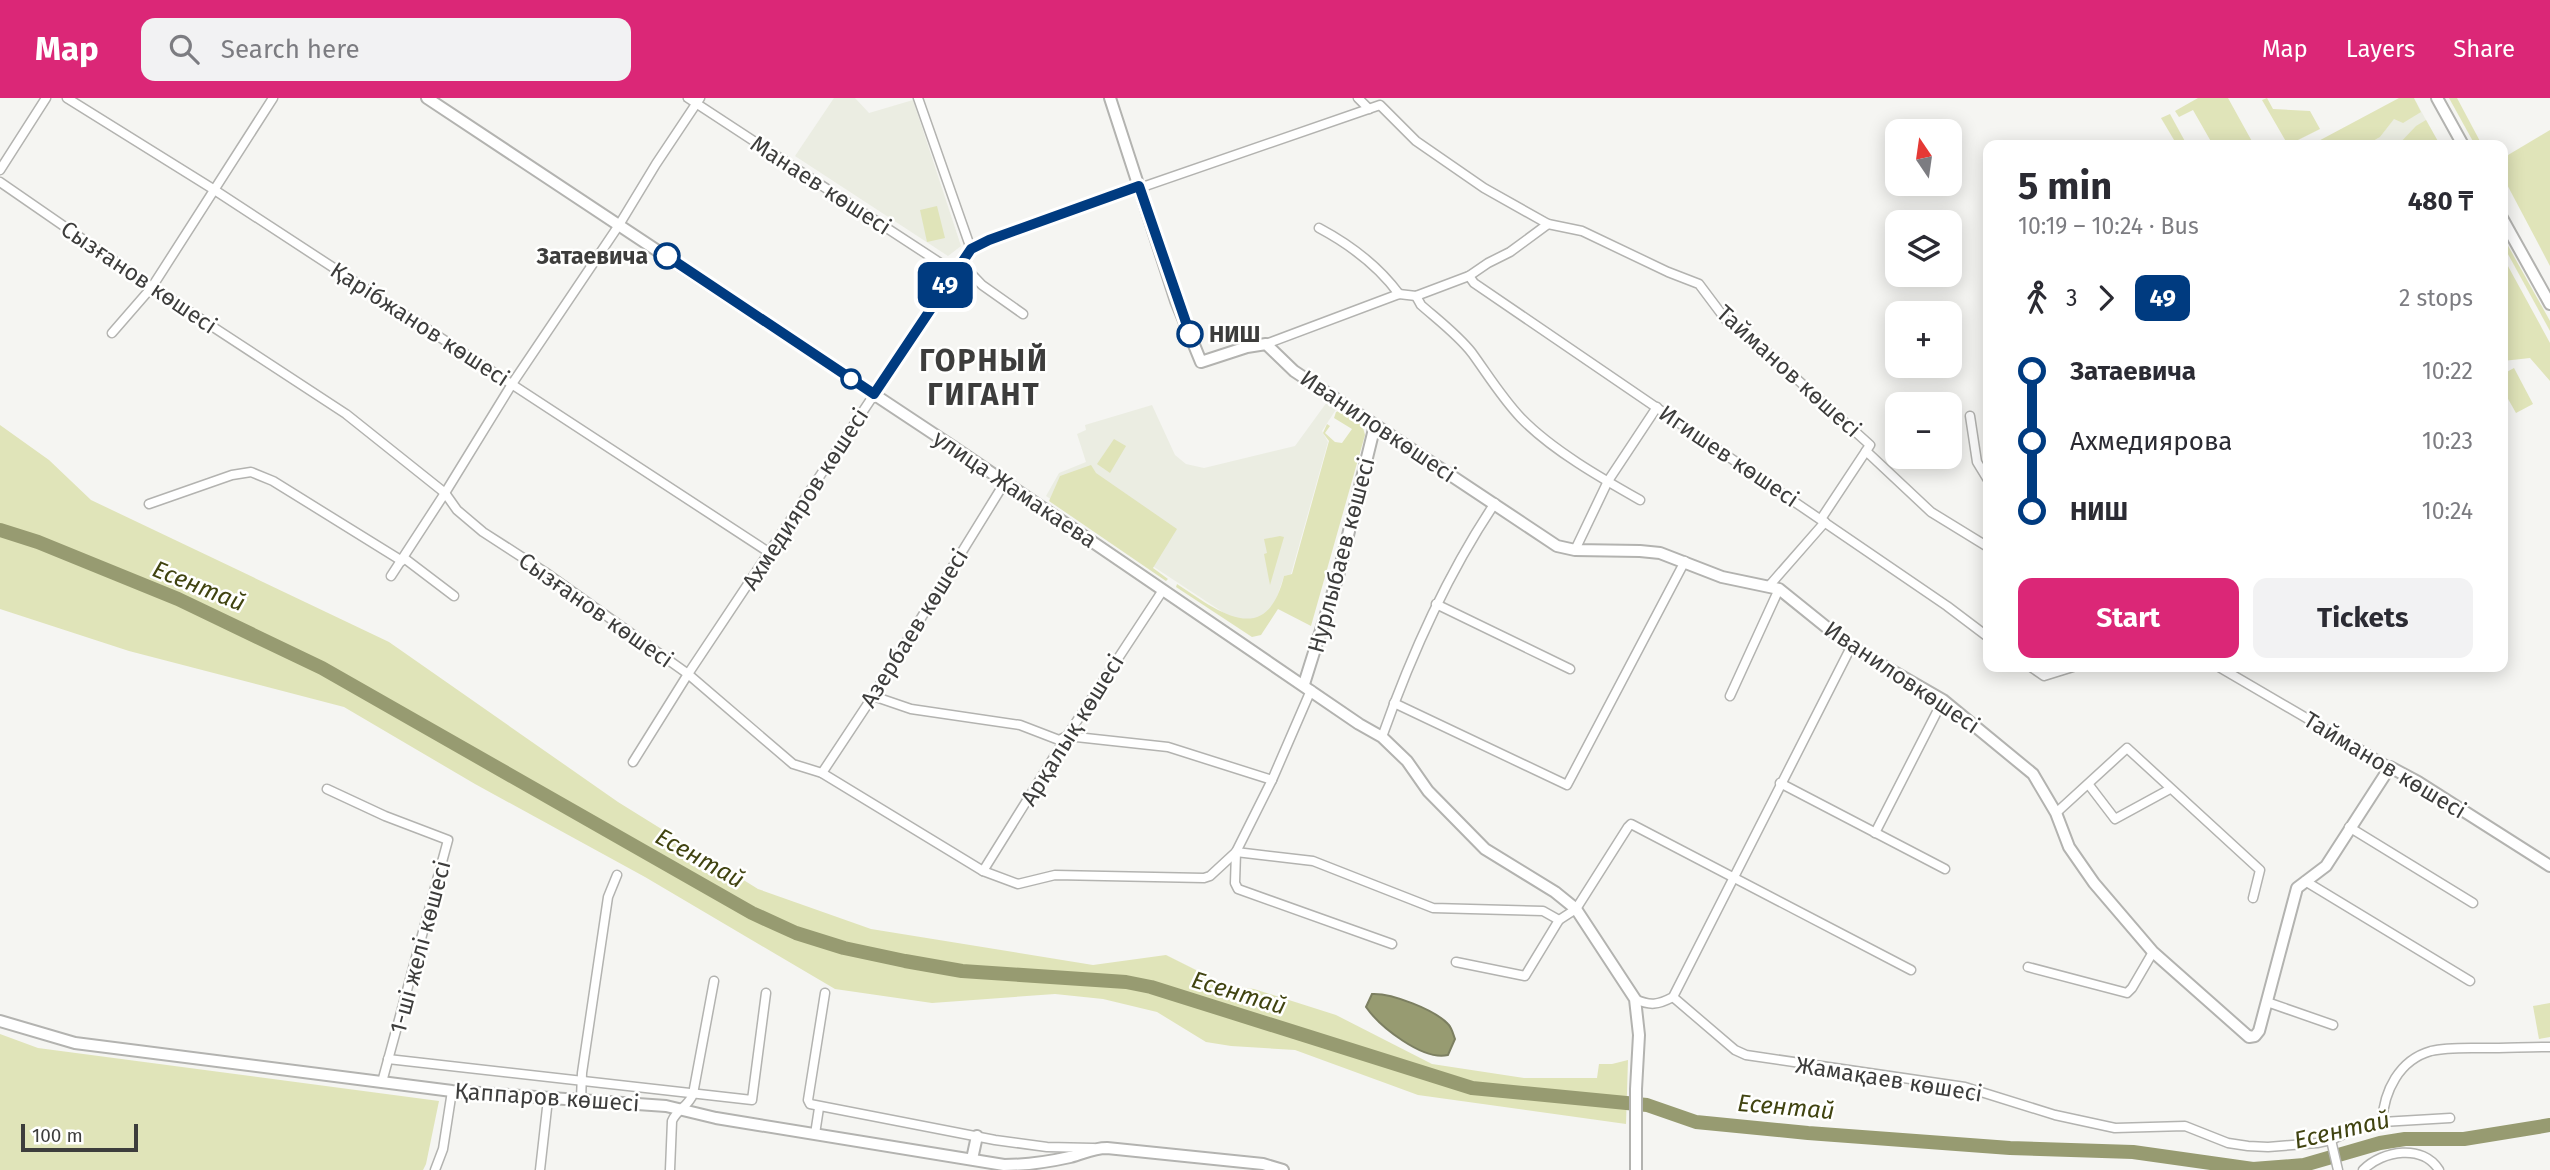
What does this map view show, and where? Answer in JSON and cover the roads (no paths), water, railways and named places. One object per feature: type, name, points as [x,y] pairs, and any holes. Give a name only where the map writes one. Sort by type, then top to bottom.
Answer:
[{"type":"street","points":[[0,170],[46,98]]},
{"type":"street","name":"Қарібжанов көшесі","points":[[67,98],[214,189],[770,553]]},
{"type":"street","points":[[112,333],[152,287],[273,98]]},
{"type":"street","name":"улица Жамакаева","points":[[427,98],[874,394],[1382,737],[1407,761],[1437,801],[1485,849],[1555,892],[1576,909]]},
{"type":"street","points":[[918,98],[971,249]]},
{"type":"street","points":[[1110,98],[1177,301],[1201,362],[1266,344],[1399,295],[1416,296],[1469,276],[1510,252],[1548,224]]},
{"type":"street","points":[[1358,98],[1369,108]]},
{"type":"street","points":[[2437,98],[2460,140]]},
{"type":"street","points":[[391,576],[512,384],[619,225],[695,100]]},
{"type":"street","name":"Манаев көшесі","points":[[695,100],[954,272]]},
{"type":"street","name":"Ахмедияров көшесі","points":[[633,762],[688,674],[971,249],[989,240],[1139,186],[1380,105]]},
{"type":"street","name":"Тайманов көшесі","points":[[1380,105],[1416,141],[1484,188],[1548,224],[1582,231],[1699,284],[1726,320],[1739,327],[1870,444],[1823,521],[1774,588],[1730,696]]},
{"type":"street","name":"Сызғанов көшесі","points":[[0,182],[152,287],[346,414],[445,493],[457,510],[483,532],[545,572],[688,674],[793,764],[821,773],[983,871],[1021,885],[1055,875],[1204,878],[1210,876],[1236,852]]},
{"type":"street","points":[[1319,228],[1352,248],[1391,283],[1399,295]]},
{"type":"street","points":[[2508,229],[2550,304]]},
{"type":"street","points":[[960,262],[982,285],[1023,314]]},
{"type":"street","name":"Игишев көшесі","points":[[1469,276],[1475,283],[1983,633]]},
{"type":"street","points":[[1416,296],[1421,305],[1471,352],[1488,378],[1522,419],[1546,439],[1640,500]]},
{"type":"street","name":"Иваниловкөшесі","points":[[1266,344],[1294,371],[1557,546],[1575,550],[1640,551],[1685,561],[1722,577],[1774,588],[1851,647],[1943,700],[2033,774],[2056,813],[2069,847],[2094,883],[2152,951],[2249,1037],[2255,1036],[2259,1031],[2297,888],[2326,866],[2390,767]]},
{"type":"street","points":[[1575,550],[1608,481],[1657,407]]},
{"type":"street","points":[[1970,416],[1977,463],[1983,472]]},
{"type":"street","name":"Нурлыбаев көшесі","points":[[1236,852],[1272,780],[1308,687],[1375,425]]},
{"type":"street","name":"Тайманов көшесі","points":[[1866,451],[1931,512],[1983,544]]},
{"type":"street","points":[[149,504],[232,475],[251,472],[273,481],[403,559],[454,596]]},
{"type":"street","name":"Азербаев көшесі","points":[[821,773],[873,696],[1004,482]]},
{"type":"street","points":[[1382,737],[1413,652],[1436,604],[1494,503]]},
{"type":"street","points":[[1394,703],[1567,785],[1685,561]]},
{"type":"street","name":"Арқалық көшесі","points":[[983,871],[1163,590]]},
{"type":"street","points":[[1436,604],[1570,670]]},
{"type":"street","points":[[1635,999],[1648,1005],[1661,1004],[1673,998],[1851,647]]},
{"type":"street","points":[[2038,672],[2044,676],[2057,672]]},
{"type":"street","name":"Тайманов көшесі","points":[[2228,672],[2418,782],[2550,866]]},
{"type":"street","points":[[873,696],[911,709],[1020,724],[1059,740],[1067,736],[1168,747],[1272,780]]},
{"type":"street","points":[[1875,833],[1943,700]]},
{"type":"street","points":[[2056,813],[2127,748],[2260,870],[2253,898]]},
{"type":"street","points":[[1780,783],[1945,869]]},
{"type":"street","points":[[2089,785],[2115,819],[2170,789]]},
{"type":"street","name":"1-ші желі көшесі","points":[[327,789],[385,816],[448,840],[388,1059]]},
{"type":"street","points":[[1456,962],[1525,976],[1560,919],[1576,909],[1631,824],[1911,970]]},
{"type":"street","points":[[2349,827],[2473,903]]},
{"type":"street","points":[[1391,944],[1238,889],[1235,883],[1236,852],[1313,861],[1433,908],[1542,911],[1560,919]]},
{"type":"street","points":[[581,1100],[608,897],[617,875]]},
{"type":"street","points":[[2305,881],[2470,981]]},
{"type":"street","points":[[1576,909],[1635,999],[1639,1035],[1635,1120],[1636,1170]]},
{"type":"street","points":[[2028,967],[2127,993],[2152,951]]},
{"type":"street","points":[[670,1170],[672,1121],[679,1109],[691,1100],[693,1094],[714,981]]},
{"type":"street","name":"Қаппаров көшесі","points":[[388,1059],[752,1100],[766,993]]},
{"type":"street","points":[[815,1134],[819,1108],[808,1100],[825,993]]},
{"type":"street","name":"Жамақаев көшесі","points":[[1673,998],[1735,1051],[1746,1055],[1965,1087],[2055,1115],[2115,1128],[2185,1126],[2228,1143],[2248,1146],[2294,1145],[2331,1140],[2355,1129],[2382,1122],[2450,1118]]},
{"type":"street","points":[[2267,1002],[2333,1025]]},
{"type":"street","name":"Қаппаров көшесі","points":[[0,1021],[75,1042],[452,1091],[679,1109],[716,1118],[1004,1165],[1074,1156],[1093,1148]]},
{"type":"street","points":[[2382,1122],[2383,1105],[2397,1074],[2422,1055],[2432,1051],[2463,1049],[2550,1047]]},
{"type":"street","points":[[382,1082],[388,1059]]},
{"type":"street","points":[[435,1170],[443,1149],[452,1091]]},
{"type":"street","points":[[540,1170],[548,1098]]},
{"type":"street","name":"Қаппаров көшесі","points":[[819,1108],[1040,1146],[1093,1148],[1263,1164],[1283,1170]]},
{"type":"street","points":[[972,1159],[976,1136]]},
{"type":"street","points":[[2331,1140],[2338,1170]]},
{"type":"street","points":[[2363,1170],[2372,1162],[2407,1153],[2426,1156],[2439,1170]]},
{"type":"waterway","name":"Есентай","points":[[0,530],[38,542],[178,599],[322,668],[752,913],[796,933],[844,948],[962,971],[1126,982],[1151,987],[1472,1088],[1647,1105],[1696,1122],[2010,1148],[2133,1152],[2253,1169],[2304,1165],[2380,1143],[2405,1139],[2464,1139],[2550,1125]]},
{"type":"place","name":"Затаевича","points":[[667,256]]},
{"type":"place","name":"НИШ","points":[[1190,334]]},
{"type":"district","name":"ГОРНЫЙ ГИГАНТ","points":[[984,378]]}]
